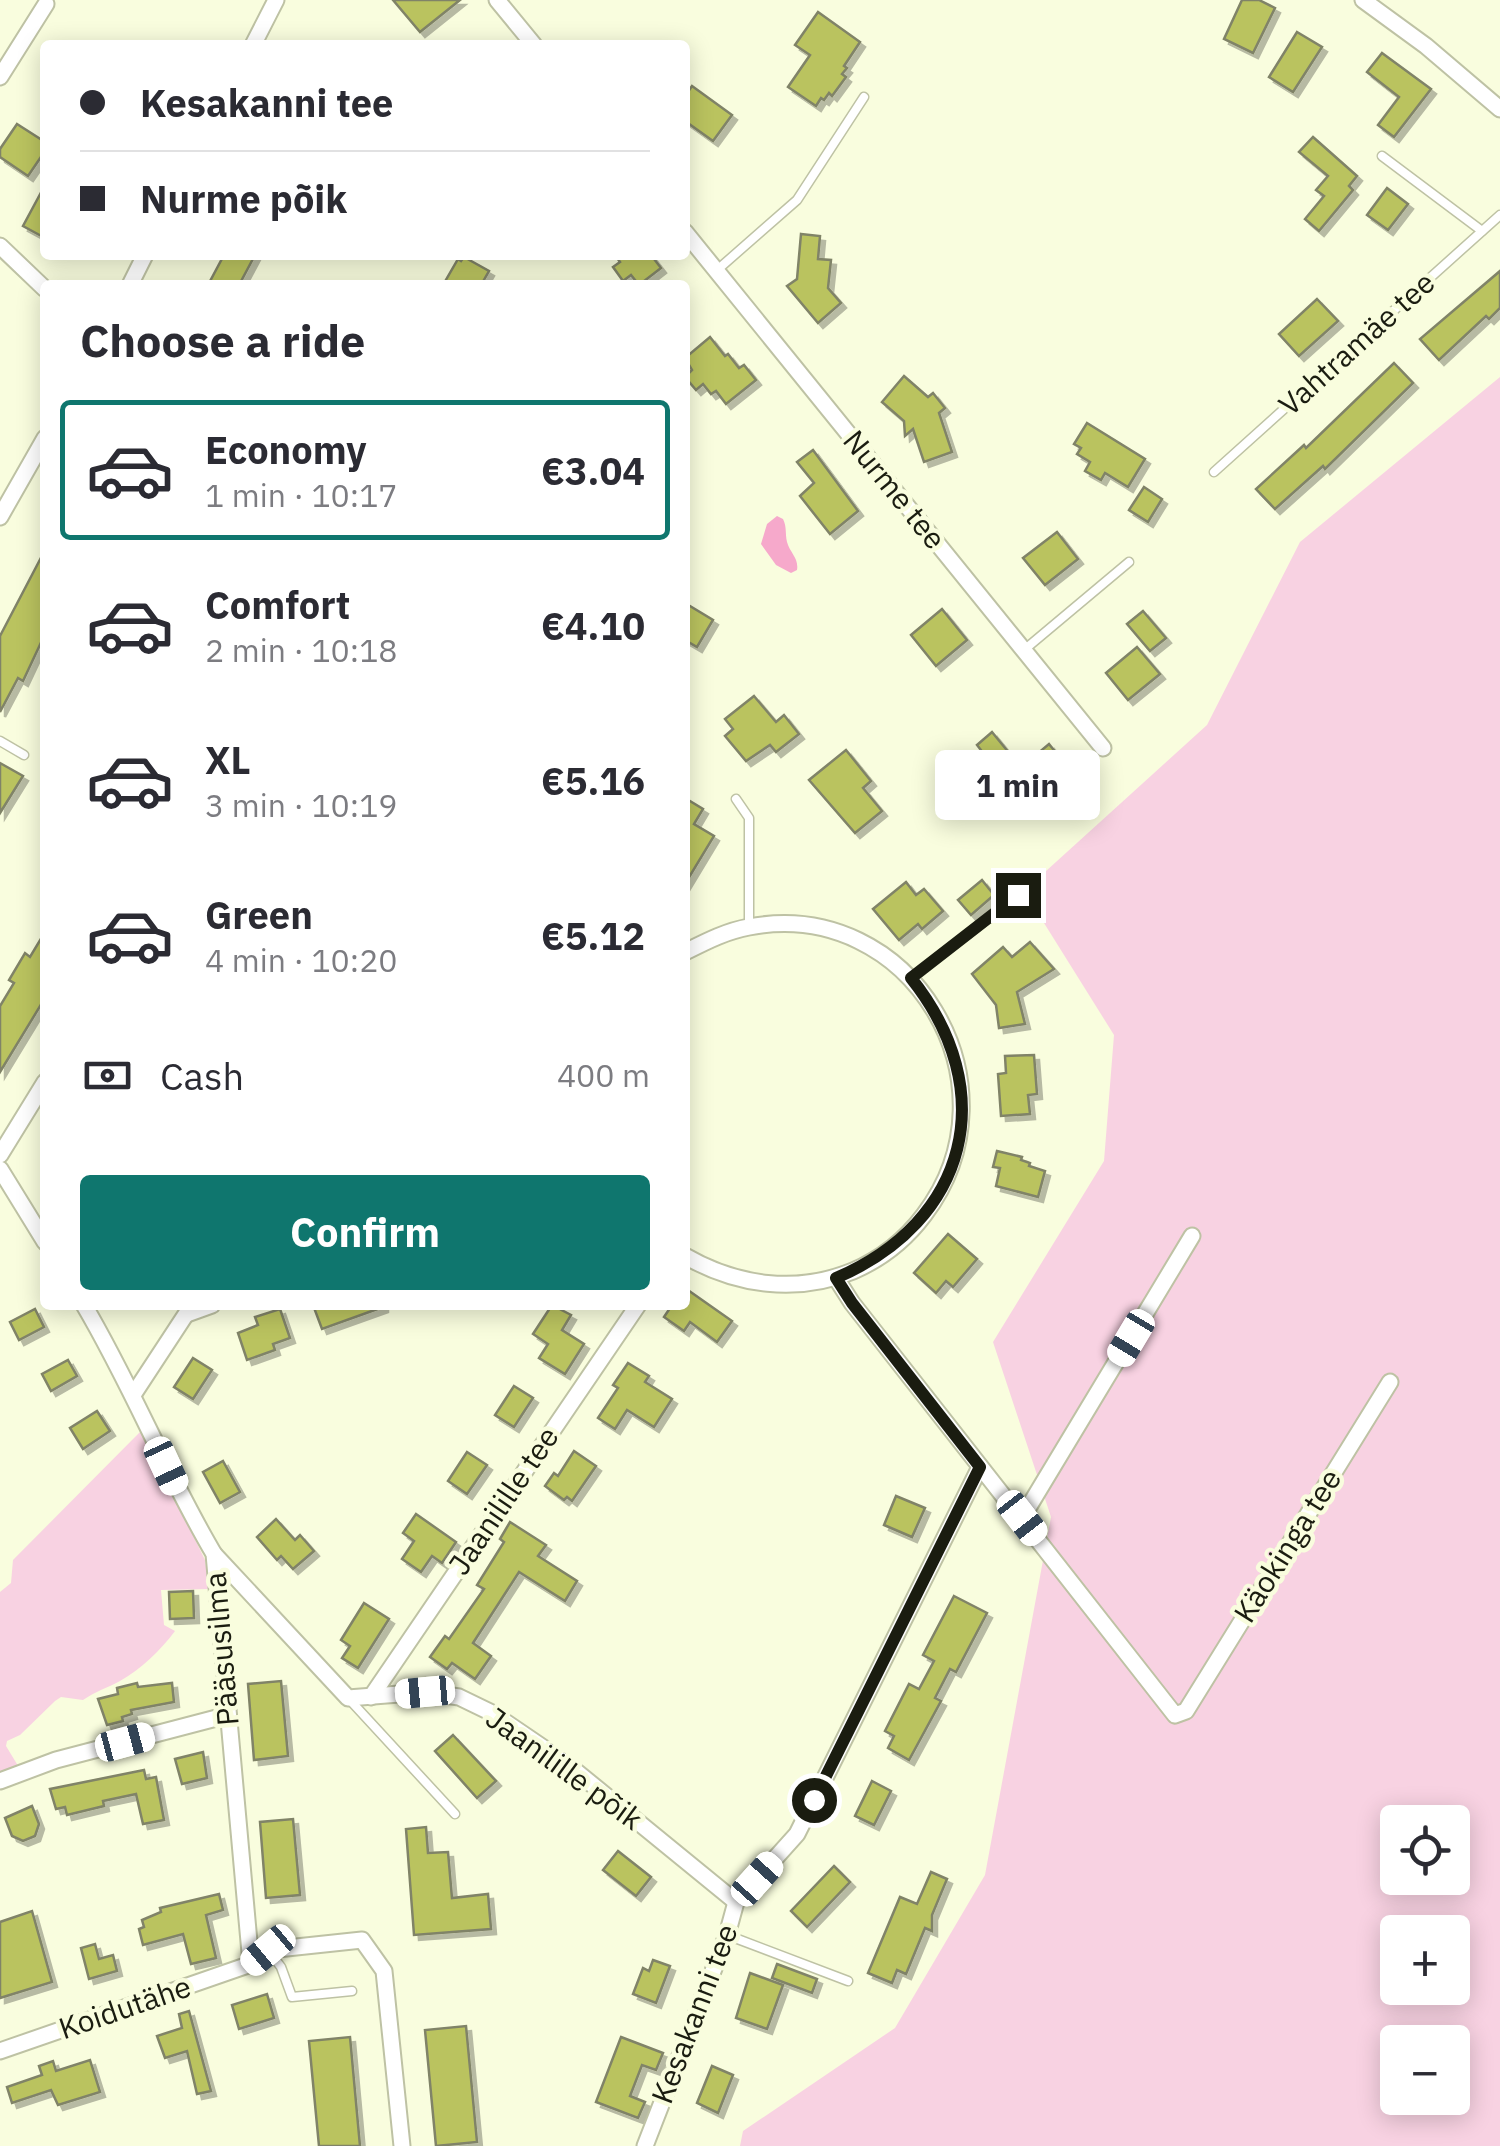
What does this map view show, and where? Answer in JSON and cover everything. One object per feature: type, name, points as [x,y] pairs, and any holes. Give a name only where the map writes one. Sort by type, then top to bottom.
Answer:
[{"type":"street","points":[[256,40],[276,0]]},
{"type":"street","points":[[497,0],[530,40]]},
{"type":"street","points":[[1363,0],[1426,46],[1500,109]]},
{"type":"street","points":[[0,77],[46,4]]},
{"type":"street","name":"Nurme tee","points":[[690,238],[1103,748]]},
{"type":"street","points":[[0,246],[40,285]]},
{"type":"street","points":[[0,516],[40,447]]},
{"type":"street","points":[[690,949],[716,936],[749,927],[784,924],[820,928],[853,939],[884,956],[911,978],[932,1005],[954,1052],[962,1102],[960,1136],[951,1169],[936,1199],[890,1249],[836,1278],[788,1285],[748,1282],[690,1259]]},
{"type":"street","points":[[0,1155],[40,1090]]},
{"type":"street","points":[[0,1169],[40,1234]]},
{"type":"street","points":[[836,1278],[1022,1518],[1192,1236]]},
{"type":"street","name":"Pääsusilma","points":[[87,1310],[183,1502],[214,1554],[251,1964]]},
{"type":"street","points":[[132,1395],[189,1310]]},
{"type":"street","name":"Jaanilille tee","points":[[371,1696],[635,1310]]},
{"type":"street","name":"Käokinga tee","points":[[1022,1518],[1176,1715],[1186,1711],[1390,1382]]},
{"type":"street","name":"Kesakanni tee","points":[[646,2146],[736,1902],[797,1834],[980,1467]]},
{"type":"street","points":[[214,1554],[348,1698]]},
{"type":"street","name":"Jaanilille põik","points":[[348,1698],[425,1692],[458,1696],[492,1712],[567,1764],[736,1902]]},
{"type":"street","points":[[0,1781],[56,1760],[228,1715]]},
{"type":"street","points":[[251,1964],[268,1950],[362,1940],[384,1971],[402,2146]]},
{"type":"street","name":"Koidutähe","points":[[0,2052],[251,1964]]},
{"type":"lane","points":[[716,270],[796,200],[864,97]]},
{"type":"lane","points":[[1382,156],[1482,231]]},
{"type":"lane","name":"Vahtramäe tee","points":[[1214,472],[1500,215]]},
{"type":"lane","points":[[1024,650],[1129,562]]},
{"type":"lane","points":[[0,741],[24,755]]},
{"type":"lane","points":[[736,799],[749,818],[749,927]]},
{"type":"lane","points":[[911,978],[1018,895]]},
{"type":"lane","points":[[348,1698],[456,1814]]},
{"type":"lane","points":[[726,1935],[848,1981]]},
{"type":"lane","points":[[268,1950],[281,1967],[292,1996],[352,1991]]},
{"type":"shaded area","points":[[1500,377],[1500,2146],[740,2146],[743,2131],[895,2028],[985,1875],[1051,1517],[993,1342],[1104,1161],[1114,1035],[1024,891],[1207,725],[1300,542]]},
{"type":"shaded area","points":[[777,516],[783,519],[787,542],[797,562],[797,570],[791,573],[776,565],[761,544],[767,524]]},
{"type":"shaded area","points":[[142,1430],[205,1560],[209,1589],[161,1590],[164,1625],[175,1631],[128,1676],[83,1700],[61,1697],[20,1735],[7,1741],[6,1746],[23,1774],[0,1782],[0,1592],[11,1583],[13,1560]]},
{"type":"building","points":[[393,0],[460,0],[420,32]]},
{"type":"building","points":[[1242,0],[1259,0],[1275,8],[1253,53],[1224,39]]},
{"type":"building","points":[[818,12],[860,42],[844,66],[847,68],[842,74],[846,77],[832,96],[829,93],[824,100],[821,98],[816,106],[788,87],[810,55],[795,45]]},
{"type":"building","points":[[1297,32],[1322,47],[1293,92],[1269,77]]},
{"type":"building","points":[[1382,53],[1431,89],[1394,137],[1378,125],[1399,97],[1367,72]]},
{"type":"building","points":[[692,86],[732,115],[713,141],[690,125]]},
{"type":"building","points":[[17,124],[40,139],[40,158],[28,176],[0,157],[0,149]]},
{"type":"building","points":[[1313,137],[1357,176],[1349,186],[1353,190],[1319,231],[1305,219],[1324,196],[1316,190],[1328,176],[1299,152]]},
{"type":"building","points":[[1387,188],[1408,204],[1388,230],[1367,215]]},
{"type":"building","points":[[40,194],[40,235],[23,226]]},
{"type":"building","points":[[801,234],[820,236],[818,259],[831,260],[828,288],[841,303],[818,323],[787,286],[797,279]]},
{"type":"building","points":[[221,260],[252,260],[242,280],[211,280]]},
{"type":"building","points":[[457,260],[469,260],[489,271],[484,280],[446,280]]},
{"type":"building","points":[[655,260],[661,268],[645,280],[635,280],[631,275],[622,280],[613,267],[620,262]]},
{"type":"building","points":[[1500,271],[1500,308],[1439,360],[1420,339]]},
{"type":"building","points":[[1317,299],[1338,321],[1299,356],[1279,334]]},
{"type":"building","points":[[710,337],[725,356],[728,354],[739,368],[744,365],[756,380],[726,404],[716,391],[711,394],[703,384],[696,390],[690,383],[690,354]]},
{"type":"building","points":[[1394,363],[1413,383],[1325,469],[1323,466],[1275,509],[1256,489],[1304,445],[1306,448]]},
{"type":"building","points":[[904,376],[928,397],[933,393],[945,408],[939,413],[952,452],[924,462],[913,429],[905,436],[904,421],[882,402]]},
{"type":"building","points":[[1087,423],[1145,459],[1128,487],[1105,473],[1101,480],[1085,471],[1090,462],[1077,454],[1081,448],[1074,444]]},
{"type":"building","points":[[813,450],[858,511],[830,534],[800,496],[814,483],[797,462]]},
{"type":"building","points":[[1144,487],[1162,499],[1148,522],[1129,510]]},
{"type":"building","points":[[1057,532],[1078,559],[1045,585],[1023,558]]},
{"type":"building","points":[[40,560],[40,645],[23,681],[18,678],[0,712],[0,636]]},
{"type":"building","points":[[690,606],[713,620],[697,647],[690,643]]},
{"type":"building","points":[[942,609],[967,640],[936,666],[911,635]]},
{"type":"building","points":[[1143,611],[1166,638],[1150,651],[1127,624]]},
{"type":"building","points":[[1137,647],[1160,674],[1128,700],[1106,673]]},
{"type":"building","points":[[754,696],[776,722],[784,715],[799,734],[776,752],[770,745],[746,761],[725,736],[733,729],[725,719]]},
{"type":"building","points":[[992,732],[1010,754],[994,767],[977,745]]},
{"type":"building","points":[[1049,744],[1074,775],[1042,801],[1018,770]]},
{"type":"building","points":[[846,750],[871,781],[863,788],[882,811],[855,833],[809,780]]},
{"type":"building","points":[[0,763],[23,776],[0,813]]},
{"type":"building","points":[[690,801],[703,809],[694,824],[714,836],[690,876]]},
{"type":"building","points":[[982,880],[994,895],[971,915],[958,900]]},
{"type":"building","points":[[906,882],[916,895],[924,889],[943,911],[922,929],[918,924],[899,940],[873,909]]},
{"type":"building","points":[[40,940],[40,1006],[0,1072],[0,1006],[25,953],[30,957]]},
{"type":"building","points":[[1030,942],[1054,969],[1017,992],[1025,1024],[999,1028],[996,1005],[972,974],[1003,947],[1012,957]]},
{"type":"building","points":[[1034,1055],[1037,1094],[1028,1095],[1030,1114],[1001,1116],[998,1074],[1006,1073],[1005,1056]]},
{"type":"building","points":[[997,1151],[1022,1157],[1029,1166],[1045,1171],[1038,1197],[996,1186],[1000,1168],[993,1167]]},
{"type":"building","points":[[948,1234],[977,1259],[953,1287],[946,1281],[936,1293],[914,1273]]},
{"type":"building","points":[[690,1292],[732,1321],[717,1342],[690,1322],[684,1331],[664,1317],[669,1310],[690,1310]]},
{"type":"building","points":[[35,1309],[44,1327],[19,1340],[10,1322]]},
{"type":"building","points":[[280,1310],[290,1338],[273,1344],[275,1350],[247,1360],[238,1333],[258,1325],[255,1317]]},
{"type":"building","points":[[315,1310],[375,1310],[322,1329]]},
{"type":"building","points":[[549,1310],[562,1310],[571,1315],[562,1330],[584,1344],[565,1374],[539,1358],[548,1344],[533,1334]]},
{"type":"building","points":[[193,1358],[212,1370],[193,1399],[174,1387]]},
{"type":"building","points":[[68,1360],[77,1376],[51,1391],[42,1374]]},
{"type":"building","points":[[628,1363],[649,1376],[645,1382],[672,1399],[654,1427],[627,1410],[615,1429],[598,1418],[618,1388],[613,1385]]},
{"type":"building","points":[[514,1386],[533,1398],[514,1427],[495,1415]]},
{"type":"building","points":[[97,1411],[110,1431],[83,1449],[70,1428]]},
{"type":"building","points":[[574,1451],[596,1466],[572,1501],[567,1497],[564,1500],[545,1486],[554,1473],[558,1476]]},
{"type":"building","points":[[467,1452],[487,1465],[467,1494],[448,1481]]},
{"type":"building","points":[[223,1461],[240,1492],[220,1503],[203,1472]]},
{"type":"building","points":[[896,1496],[925,1508],[912,1537],[884,1525]]},
{"type":"building","points":[[416,1514],[456,1542],[442,1563],[432,1556],[421,1572],[402,1559],[414,1541],[403,1533]]},
{"type":"building","points":[[276,1519],[295,1540],[300,1535],[314,1551],[293,1569],[281,1556],[277,1560],[257,1537]]},
{"type":"building","points":[[510,1522],[546,1545],[538,1556],[577,1581],[565,1601],[519,1572],[473,1643],[491,1656],[475,1679],[452,1663],[447,1669],[430,1657],[445,1636],[449,1639],[484,1589],[477,1585],[504,1542],[500,1539]]},
{"type":"building","points":[[193,1591],[194,1618],[170,1619],[169,1592]]},
{"type":"building","points":[[954,1596],[987,1613],[956,1672],[950,1669],[935,1698],[941,1701],[909,1760],[888,1748],[894,1736],[885,1731],[909,1684],[919,1689],[934,1661],[923,1655]]},
{"type":"building","points":[[364,1603],[389,1619],[358,1668],[342,1658],[350,1646],[341,1640]]},
{"type":"building","points":[[281,1681],[288,1756],[254,1760],[248,1684]]},
{"type":"building","points":[[137,1683],[138,1687],[172,1683],[174,1702],[131,1710],[132,1714],[122,1717],[123,1721],[107,1725],[98,1699]]},
{"type":"building","points":[[453,1735],[496,1781],[477,1798],[435,1751]]},
{"type":"building","points":[[203,1752],[207,1778],[182,1784],[175,1759]]},
{"type":"building","points":[[144,1770],[146,1779],[156,1777],[164,1820],[143,1824],[136,1794],[67,1815],[65,1807],[56,1809],[50,1789]]},
{"type":"building","points":[[872,1781],[891,1791],[874,1825],[855,1816]]},
{"type":"building","points":[[32,1806],[39,1824],[35,1836],[23,1841],[12,1836],[5,1818]]},
{"type":"building","points":[[293,1819],[300,1895],[266,1898],[260,1822]]},
{"type":"building","points":[[426,1827],[428,1853],[448,1852],[452,1898],[488,1894],[491,1929],[414,1935],[406,1829]]},
{"type":"building","points":[[618,1851],[651,1877],[636,1896],[603,1870]]},
{"type":"building","points":[[834,1866],[850,1882],[807,1927],[791,1911]]},
{"type":"building","points":[[931,1872],[947,1879],[932,1915],[932,1931],[925,1928],[906,1974],[897,1970],[892,1983],[868,1973],[900,1897],[917,1904]]},
{"type":"building","points":[[219,1894],[223,1910],[206,1915],[216,1958],[191,1964],[183,1934],[143,1945],[139,1929],[144,1927],[142,1920],[161,1912],[160,1908]]},
{"type":"building","points":[[32,1911],[52,1982],[0,1998],[0,1922]]},
{"type":"building","points":[[95,1944],[99,1959],[113,1955],[117,1971],[89,1979],[81,1948]]},
{"type":"building","points":[[653,1960],[670,1966],[656,2003],[633,1994],[643,1968],[649,1971]]},
{"type":"building","points":[[777,1964],[817,1979],[812,1993],[772,1978]]},
{"type":"building","points":[[750,1973],[783,1985],[767,2029],[736,2018]]},
{"type":"building","points":[[267,1994],[274,2018],[239,2029],[232,2005]]},
{"type":"building","points":[[189,2011],[211,2091],[197,2094],[187,2051],[165,2058],[157,2036],[182,2028],[179,2014]]},
{"type":"building","points":[[466,2026],[477,2142],[436,2146],[425,2030]]},
{"type":"building","points":[[350,2037],[360,2146],[319,2146],[309,2041]]},
{"type":"building","points":[[621,2037],[663,2053],[656,2070],[642,2065],[630,2096],[645,2102],[638,2118],[596,2102]]},
{"type":"building","points":[[90,2060],[100,2092],[58,2105],[51,2090],[12,2103],[7,2087],[42,2075],[39,2066],[53,2061],[56,2071]]},
{"type":"building","points":[[712,2066],[733,2075],[718,2113],[697,2103]]},
{"type":"route","points":[[814,1800],[980,1467],[836,1278],[890,1249],[915,1226],[936,1199],[951,1169],[960,1136],[959,1068],[932,1005],[911,978],[1018,895]]}]
